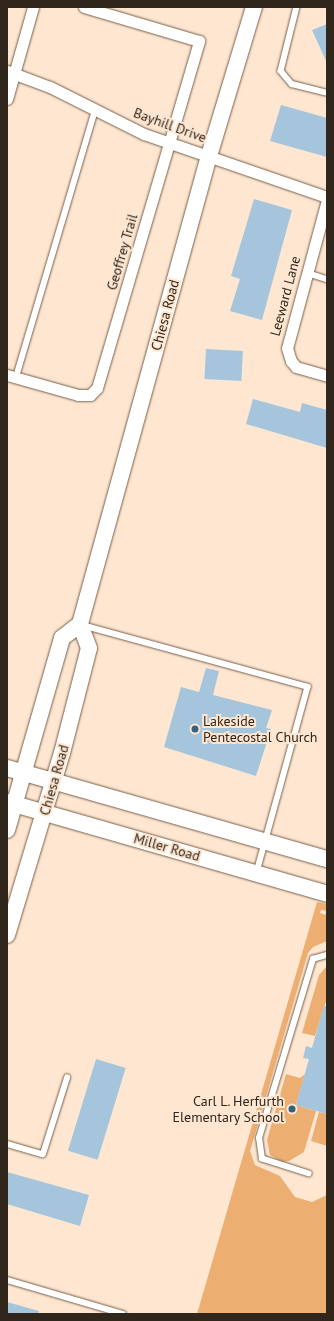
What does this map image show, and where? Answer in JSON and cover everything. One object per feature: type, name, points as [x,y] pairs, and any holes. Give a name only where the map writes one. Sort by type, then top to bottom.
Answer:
[{"type":"main road","name":"Chiesa Road","points":[[7,935],[53,781],[89,648],[80,624],[209,156],[254,7]]},
{"type":"main road","points":[[7,830],[11,803],[24,773],[62,638],[80,624]]},
{"type":"main road","points":[[7,768],[327,859]]},
{"type":"main road","name":"Miller Road","points":[[11,803],[327,894]]},
{"type":"street","points":[[7,100],[11,72],[33,7]]},
{"type":"street","name":"Geoffrey Trail","points":[[12,376],[78,395],[90,395],[97,388],[199,41],[84,7]]},
{"type":"street","name":"Bayhill Drive","points":[[11,72],[50,87],[95,110],[169,144],[209,156],[327,197]]},
{"type":"street","name":"Leeward Lane","points":[[327,200],[288,341],[288,355],[296,367],[327,376]]},
{"type":"lane","points":[[297,7],[281,71],[292,84],[327,93]]},
{"type":"lane","points":[[12,376],[95,110]]},
{"type":"lane","points":[[307,273],[327,279]]},
{"type":"lane","points":[[80,624],[308,687],[256,874]]},
{"type":"lane","points":[[309,1174],[262,1158],[258,1138],[314,959],[327,955]]},
{"type":"lane","points":[[7,1144],[43,1154],[67,1078]]},
{"type":"lane","points":[[7,1280],[123,1314]]},
{"type":"shaded area","points":[[317,902],[327,904],[327,911],[321,910],[320,913],[327,915],[327,941],[313,947],[308,953],[250,1151],[255,1165],[280,1176],[295,1197],[312,1202],[327,1195],[327,1314],[197,1314]]},
{"type":"shaded area","points":[[327,966],[327,998],[315,1036],[302,1033],[319,975]]},
{"type":"shaded area","points":[[286,1074],[300,1078],[305,1074],[296,1105],[316,1111],[304,1152],[289,1161],[282,1162],[270,1155],[267,1140]]},
{"type":"shaded area","points":[[319,1112],[327,1114],[327,1146],[311,1141]]},
{"type":"building","points":[[327,24],[327,63],[312,30]]},
{"type":"building","points":[[281,105],[327,118],[327,157],[270,141]]},
{"type":"building","points":[[254,199],[292,210],[262,320],[230,311],[240,279],[231,276]]},
{"type":"building","points":[[206,349],[243,351],[241,381],[204,379]]},
{"type":"building","points":[[253,399],[300,412],[302,403],[327,410],[327,448],[246,424]]},
{"type":"building","points":[[206,668],[219,671],[213,695],[272,710],[266,728],[271,729],[256,776],[164,747],[181,687],[199,692]]},
{"type":"building","name":"Carl L. Herfurth Elementary School","points":[[324,1006],[327,1006],[327,1114],[296,1105],[309,1059],[303,1058],[306,1046],[312,1048]]},
{"type":"building","points":[[96,1059],[126,1068],[98,1160],[68,1151]]},
{"type":"building","points":[[7,1172],[89,1195],[80,1226],[7,1204]]},
{"type":"building","points":[[7,1302],[39,1311],[38,1314],[7,1314]]},
{"type":"place","name":"Lakeside Pentecostal Church","points":[[195,729]]},
{"type":"place","name":"Carl L. Herfurth Elementary School","points":[[292,1109]]}]
